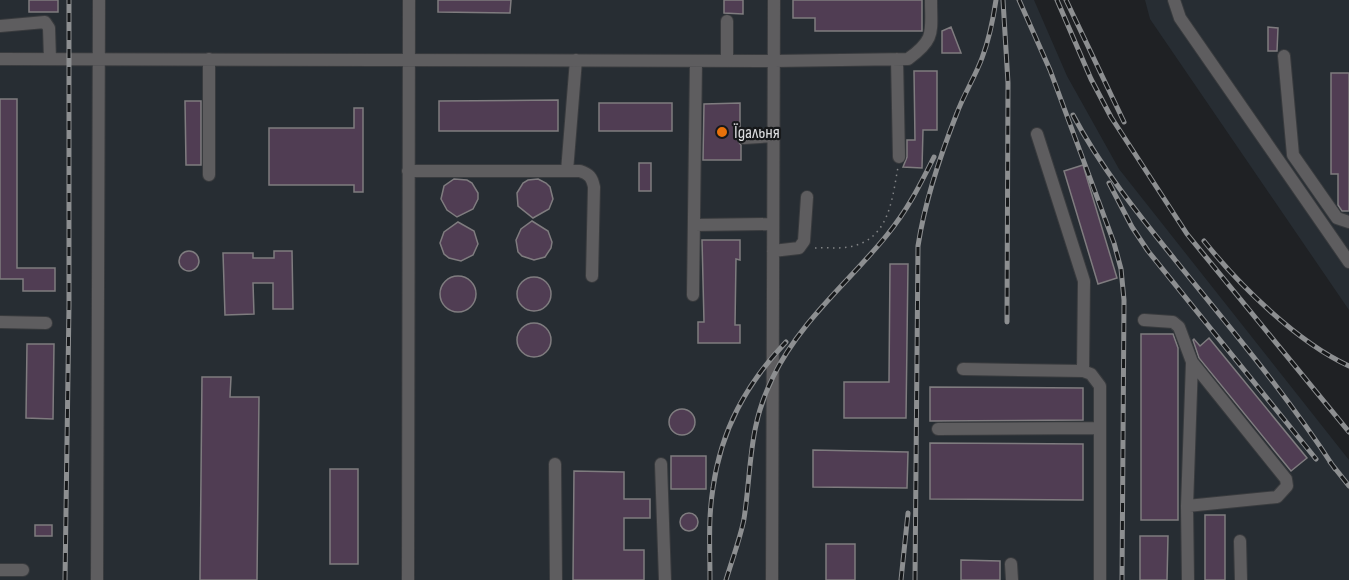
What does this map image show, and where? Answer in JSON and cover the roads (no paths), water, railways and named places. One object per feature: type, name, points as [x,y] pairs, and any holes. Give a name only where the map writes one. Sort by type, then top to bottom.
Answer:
[{"type":"lane","points":[[97,580],[99,0]]},
{"type":"lane","points":[[408,580],[409,0]]},
{"type":"lane","points":[[772,580],[774,0]]},
{"type":"lane","points":[[0,58],[727,61],[908,59],[922,49],[931,37],[931,0]]},
{"type":"lane","points":[[1174,0],[1180,18],[1349,262]]},
{"type":"lane","points":[[727,21],[727,61]]},
{"type":"lane","points":[[0,27],[45,22],[49,28],[50,59]]},
{"type":"lane","points":[[1284,56],[1293,155],[1336,218],[1349,222]]},
{"type":"lane","points":[[897,59],[899,157]]},
{"type":"lane","points":[[209,60],[209,175]]},
{"type":"lane","points":[[567,171],[576,60]]},
{"type":"lane","points":[[693,295],[696,60]]},
{"type":"lane","points":[[1037,134],[1084,281],[1083,371]]},
{"type":"lane","points":[[744,138],[774,136]]},
{"type":"lane","points":[[408,171],[580,171],[588,173],[594,187],[592,276]]},
{"type":"lane","points":[[773,251],[799,248],[804,241],[807,196]]},
{"type":"lane","points":[[694,225],[773,224]]},
{"type":"lane","points":[[1144,320],[1173,322],[1179,327],[1192,362],[1286,479],[1287,486],[1277,497],[1187,506]]},
{"type":"lane","points":[[0,322],[46,322]]},
{"type":"lane","points":[[1188,580],[1187,506],[1192,362]]},
{"type":"lane","points":[[963,369],[1083,371],[1090,374],[1100,386],[1100,580]]},
{"type":"lane","points":[[938,429],[1100,428]]},
{"type":"lane","points":[[555,464],[556,580]]},
{"type":"lane","points":[[661,464],[665,580]]},
{"type":"lane","points":[[1240,541],[1240,580]]},
{"type":"lane","points":[[1011,564],[1012,580]]},
{"type":"lane","points":[[0,570],[23,570]]},
{"type":"railway","points":[[65,580],[69,305],[69,0]]},
{"type":"railway","points":[[915,580],[918,246],[934,178],[960,106],[984,51],[996,0]]},
{"type":"railway","points":[[1003,0],[1008,83],[1007,322]]},
{"type":"railway","points":[[1019,0],[1050,70],[1114,243],[1121,269],[1124,300],[1122,580]]},
{"type":"railway","points":[[1057,0],[1091,79],[1111,117],[1187,234],[1349,432]]},
{"type":"railway","points":[[1066,0],[1124,122]]},
{"type":"railway","points":[[1073,115],[1121,191],[1238,337],[1335,469]]},
{"type":"railway","points":[[726,580],[744,519],[755,430],[773,377],[784,357],[811,320],[894,225],[913,198],[934,157]]},
{"type":"railway","points":[[1109,183],[1132,227],[1148,251],[1316,459]]},
{"type":"railway","points":[[1204,241],[1270,311],[1309,343],[1349,366]]},
{"type":"railway","points":[[710,580],[711,499],[722,447],[747,391],[786,342]]},
{"type":"railway","points":[[1330,462],[1349,486]]},
{"type":"railway","points":[[901,580],[908,513]]},
{"type":"place","name":"Їдальня","points":[[722,132]]}]
